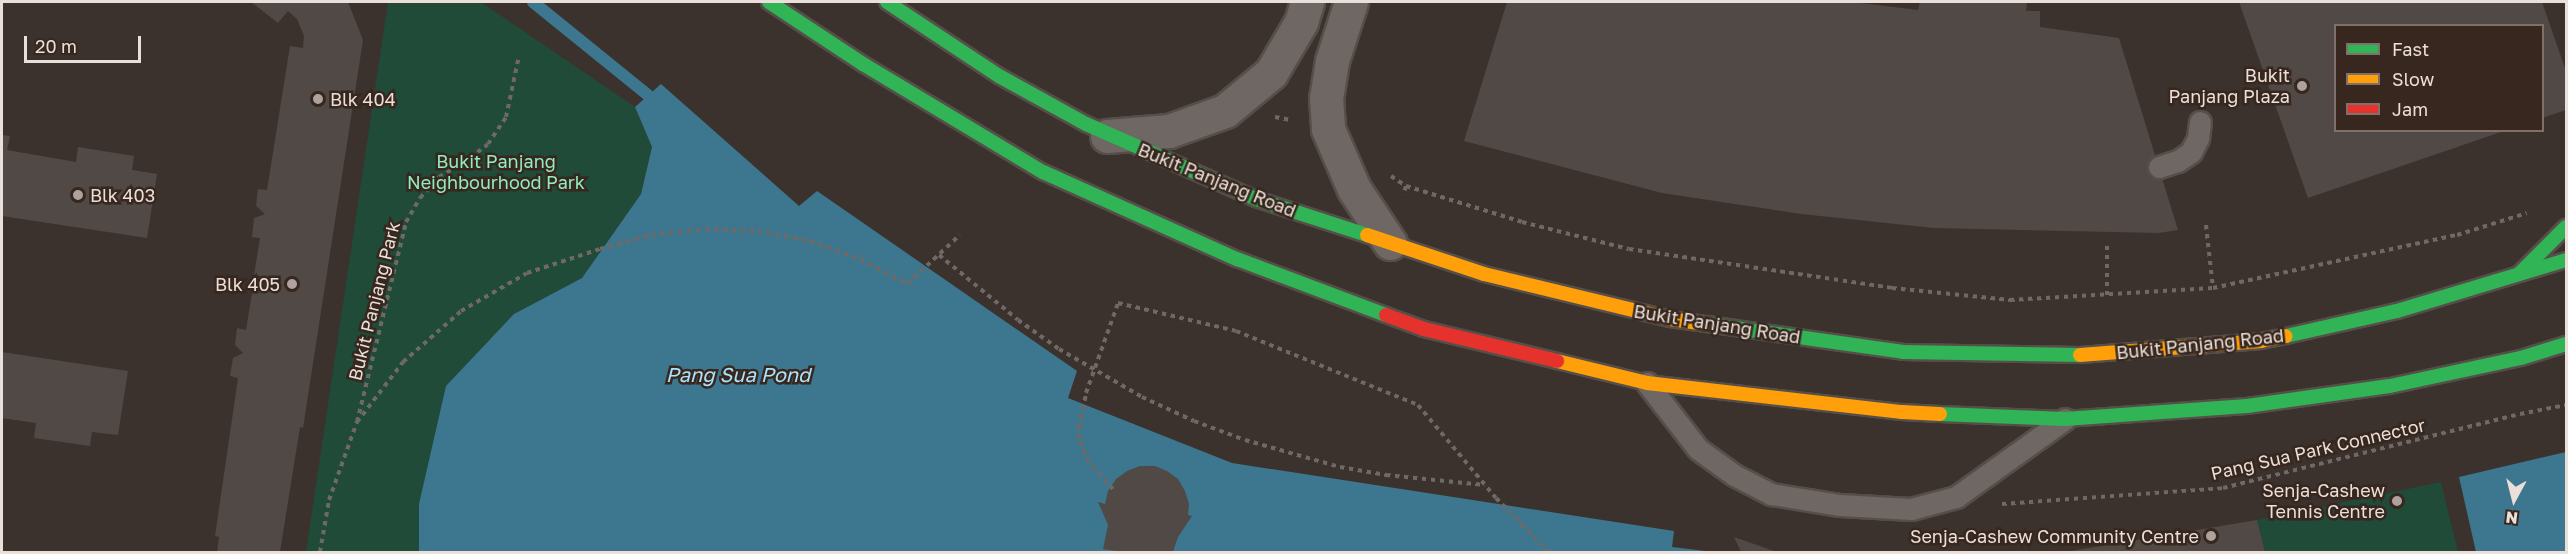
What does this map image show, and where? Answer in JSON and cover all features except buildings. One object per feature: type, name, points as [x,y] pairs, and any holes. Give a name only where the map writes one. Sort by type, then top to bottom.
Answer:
[{"type":"main road","points":[[769,2],[863,64],[1043,172],[1237,259],[1424,329],[1647,383],[1902,412],[2065,419],[2247,406],[2390,386],[2520,358],[2566,344]]},
{"type":"main road","name":"Bukit Panjang Road","points":[[887,2],[999,76],[1107,135],[1256,199],[1390,241],[1484,274],[1670,320],[1903,352],[2072,356],[2261,341],[2397,311],[2566,260]]},
{"type":"main road","points":[[2520,274],[2566,226]]},
{"type":"main road","points":[[2520,358],[2555,363]]},
{"type":"street","points":[[1107,135],[1169,131],[1225,111],[1271,74],[1301,22],[1307,2]]},
{"type":"street","points":[[1351,2],[1332,61],[1326,98],[1328,129],[1354,189],[1390,241]]},
{"type":"lane","points":[[2159,167],[2178,161],[2191,152],[2198,138],[2200,122]]},
{"type":"lane","points":[[1647,383],[1698,449],[1734,475],[1771,494],[1840,505],[1911,509],[1956,497],[2065,419]]},
{"type":"path","name":"Bukit Panjang Park","points":[[320,552],[329,500],[357,422],[406,222],[420,198],[439,177],[488,144],[506,117],[519,56]]},
{"type":"path","points":[[1384,171],[1406,186],[1521,222],[1629,249],[1892,288],[2010,300],[2213,288],[2457,235],[2528,212]]},
{"type":"path","points":[[1390,241],[1406,186]]},
{"type":"path","points":[[2206,225],[2213,288]]},
{"type":"path","points":[[357,422],[403,362],[461,311],[527,273],[600,249],[651,235],[705,229],[747,230],[810,241],[860,259],[907,284],[960,235]]},
{"type":"path","points":[[2107,241],[2107,295]]},
{"type":"path","points":[[939,255],[1018,320],[1095,371],[1194,421],[1294,455],[1386,475],[1485,485]]},
{"type":"path","points":[[1113,489],[1089,462],[1079,439],[1086,393],[1118,303],[1236,331],[1418,405],[1496,498],[1549,552]]},
{"type":"path","name":"Pang Sua Park Connector","points":[[1998,504],[2223,488],[2520,414],[2566,405]]},
{"type":"green space","name":"Bukit Panjang Neighbourhood Park","points":[[388,2],[481,2],[635,107],[652,147],[641,194],[582,278],[514,314],[419,504],[419,552],[306,552]]},
{"type":"green space","name":"Senja-Cashew Tennis Centre","points":[[2441,482],[2458,552],[2265,552],[2257,520]]},
{"type":"water","name":"Pang Sua Pond","points":[[661,84],[799,206],[817,191],[1077,371],[1068,398],[1232,463],[1674,531],[1672,547],[1714,552],[419,552],[419,504],[446,386],[514,314],[582,278],[641,194],[652,147],[635,107]]},
{"type":"water","points":[[2566,452],[2566,552],[2476,552],[2459,477]]},
{"type":"waterway","points":[[533,2],[648,95]]},
{"type":"traffic: fast","points":[[769,2],[863,64],[1043,172],[1237,259],[1386,315]]},
{"type":"traffic: fast","points":[[887,2],[999,76],[1086,124],[1256,199],[1367,235]]},
{"type":"traffic: fast","points":[[2521,272],[2566,227]]},
{"type":"traffic: fast","points":[[2286,336],[2397,311],[2566,260]]},
{"type":"traffic: fast","points":[[1707,324],[1903,352],[2080,355]]},
{"type":"traffic: fast","points":[[1940,414],[2065,419],[2247,406],[2390,386],[2521,358],[2566,344]]},
{"type":"traffic: slow","points":[[1367,235],[1484,274],[1670,319],[1707,324]]},
{"type":"traffic: slow","points":[[2080,355],[2261,341],[2286,336]]},
{"type":"traffic: slow","points":[[1557,361],[1647,383],[1902,412],[1940,414]]},
{"type":"traffic: jam","points":[[1386,315],[1424,329],[1557,361]]},
{"type":"place","name":"Bukit Panjang Plaza","points":[[2302,86]]},
{"type":"place","name":"Blk 404","points":[[318,99]]},
{"type":"place","name":"Blk 403","points":[[78,195]]},
{"type":"place","name":"Blk 405","points":[[292,284]]},
{"type":"place","name":"Senja-Cashew Tennis Centre","points":[[2397,501]]},
{"type":"place","name":"Senja-Cashew Community Centre","points":[[2211,536]]}]
